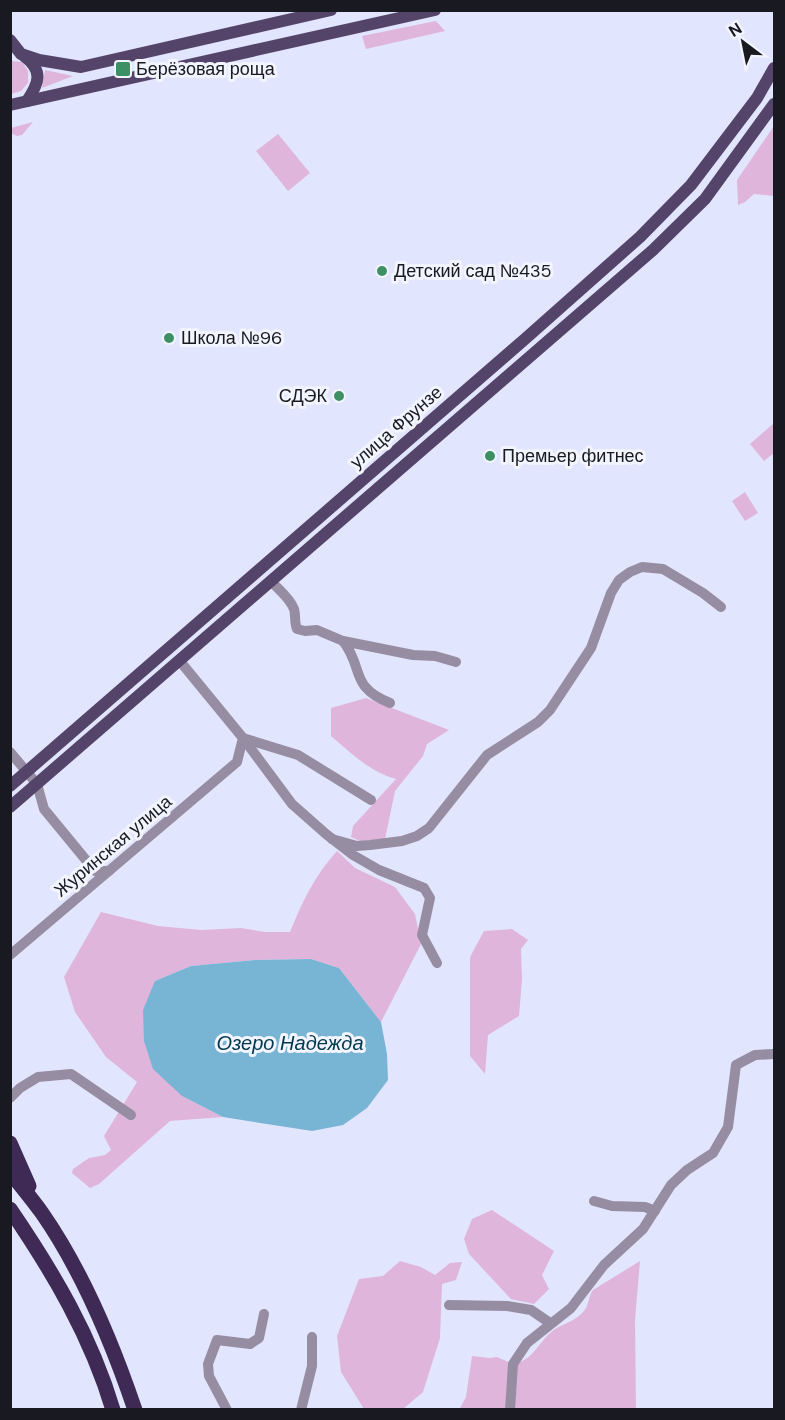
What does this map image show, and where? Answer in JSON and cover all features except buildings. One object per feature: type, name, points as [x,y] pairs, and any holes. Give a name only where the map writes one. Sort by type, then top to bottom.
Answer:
[{"type":"highway","points":[[10,1143],[42,1213]]},
{"type":"highway","points":[[10,1172],[42,1213],[77,1271],[125,1381],[135,1410]]},
{"type":"highway","points":[[10,1209],[50,1268],[85,1335],[113,1410]]},
{"type":"highway","points":[[10,1224],[39,1251]]},
{"type":"main road","points":[[16,53],[39,60],[81,67],[331,10]]},
{"type":"main road","points":[[10,105],[435,10]]},
{"type":"main road","points":[[10,40],[16,53],[29,60],[39,77],[27,101]]},
{"type":"main road","name":"улица Фрунзе","points":[[10,786],[480,379],[631,245],[691,185],[757,98],[774,68]]},
{"type":"main road","name":"улица Фрунзе","points":[[10,807],[653,250],[705,199],[774,104]]},
{"type":"main road","points":[[480,379],[492,391]]},
{"type":"main road","points":[[420,430],[432,443]]},
{"type":"street","points":[[332,839],[357,846],[402,841],[417,836],[429,828],[487,755],[538,722],[550,710],[591,648],[619,580],[630,572],[642,567],[663,569],[721,607]]},
{"type":"street","points":[[271,581],[291,603],[297,629],[317,630],[343,641],[413,655],[435,656],[456,662]]},
{"type":"street","points":[[343,641],[351,650],[357,675],[366,687],[374,697],[390,703]]},
{"type":"street","points":[[179,660],[243,738],[292,804],[352,855],[379,870],[424,888],[430,898],[422,935],[437,963]]},
{"type":"street","points":[[243,738],[298,755],[371,800]]},
{"type":"street","name":"Журинская улица","points":[[10,955],[237,762],[243,738]]},
{"type":"street","points":[[10,752],[37,784],[44,809],[95,871],[109,871]]},
{"type":"street","points":[[510,1410],[513,1364],[527,1343],[571,1308],[604,1265],[643,1228],[671,1185],[687,1170],[713,1153],[728,1126],[736,1065],[755,1055],[774,1054]]},
{"type":"street","points":[[10,1098],[20,1088],[38,1077],[71,1074],[131,1115]]},
{"type":"street","points":[[594,1201],[612,1206],[645,1207],[655,1211]]},
{"type":"street","points":[[449,1305],[507,1306],[531,1310],[550,1323]]},
{"type":"street","points":[[227,1410],[209,1376],[208,1364],[217,1340],[250,1344],[259,1338],[264,1314]]},
{"type":"street","points":[[301,1410],[312,1366],[312,1337]]},
{"type":"shaded area","points":[[436,21],[445,31],[366,49],[362,36]]},
{"type":"shaded area","points":[[11,61],[22,62],[28,71],[28,83],[21,91],[11,94]]},
{"type":"shaded area","points":[[45,70],[73,76],[42,88]]},
{"type":"shaded area","points":[[33,122],[22,135],[17,136],[11,133],[11,128]]},
{"type":"shaded area","points":[[774,126],[774,196],[754,194],[738,205],[737,180]]},
{"type":"shaded area","points":[[278,134],[310,173],[288,191],[256,151]]},
{"type":"shaded area","points":[[774,423],[774,453],[764,461],[750,444]]},
{"type":"shaded area","points":[[745,492],[758,513],[745,521],[732,501]]},
{"type":"shaded area","points":[[366,698],[449,730],[427,744],[423,756],[395,791],[385,839],[360,841],[351,837],[353,826],[396,779],[369,767],[331,736],[331,708]]},
{"type":"shaded area","points":[[337,851],[355,868],[395,887],[415,914],[421,944],[381,1022],[339,968],[311,959],[255,960],[191,966],[155,981],[182,1096],[223,1117],[170,1121],[99,1184],[90,1188],[72,1173],[73,1169],[89,1158],[105,1155],[111,1150],[104,1136],[137,1082],[106,1057],[75,1012],[64,977],[101,912],[158,926],[201,930],[241,928],[265,932],[290,932],[310,889]]},
{"type":"shaded area","points":[[512,929],[528,940],[521,949],[522,979],[519,1016],[488,1035],[485,1074],[470,1056],[470,957],[484,931]]},
{"type":"shaded area","points":[[492,1210],[554,1251],[542,1275],[549,1289],[534,1304],[511,1299],[469,1254],[464,1239],[472,1219]]},
{"type":"shaded area","points":[[400,1261],[421,1267],[435,1275],[450,1263],[462,1262],[456,1280],[442,1284],[440,1338],[423,1392],[403,1409],[364,1409],[341,1372],[337,1336],[359,1279],[383,1276]]},
{"type":"shaded area","points":[[640,1261],[635,1320],[636,1409],[459,1410],[466,1397],[472,1356],[497,1357],[513,1364],[526,1359],[555,1329],[575,1319],[586,1309],[593,1290]]},
{"type":"water","name":"Озеро Надежда","points":[[311,959],[339,968],[381,1022],[387,1054],[388,1080],[367,1108],[343,1125],[312,1131],[223,1117],[182,1096],[153,1069],[144,1041],[143,1010],[155,981],[191,966],[255,960]]},
{"type":"place","name":"Берёзовая роща","points":[[123,69]]},
{"type":"place","name":"Детский сад №435","points":[[382,271]]},
{"type":"place","name":"Школа №96","points":[[169,338]]},
{"type":"place","name":"СДЭК","points":[[339,396]]},
{"type":"place","name":"Премьер фитнес","points":[[490,456]]}]
